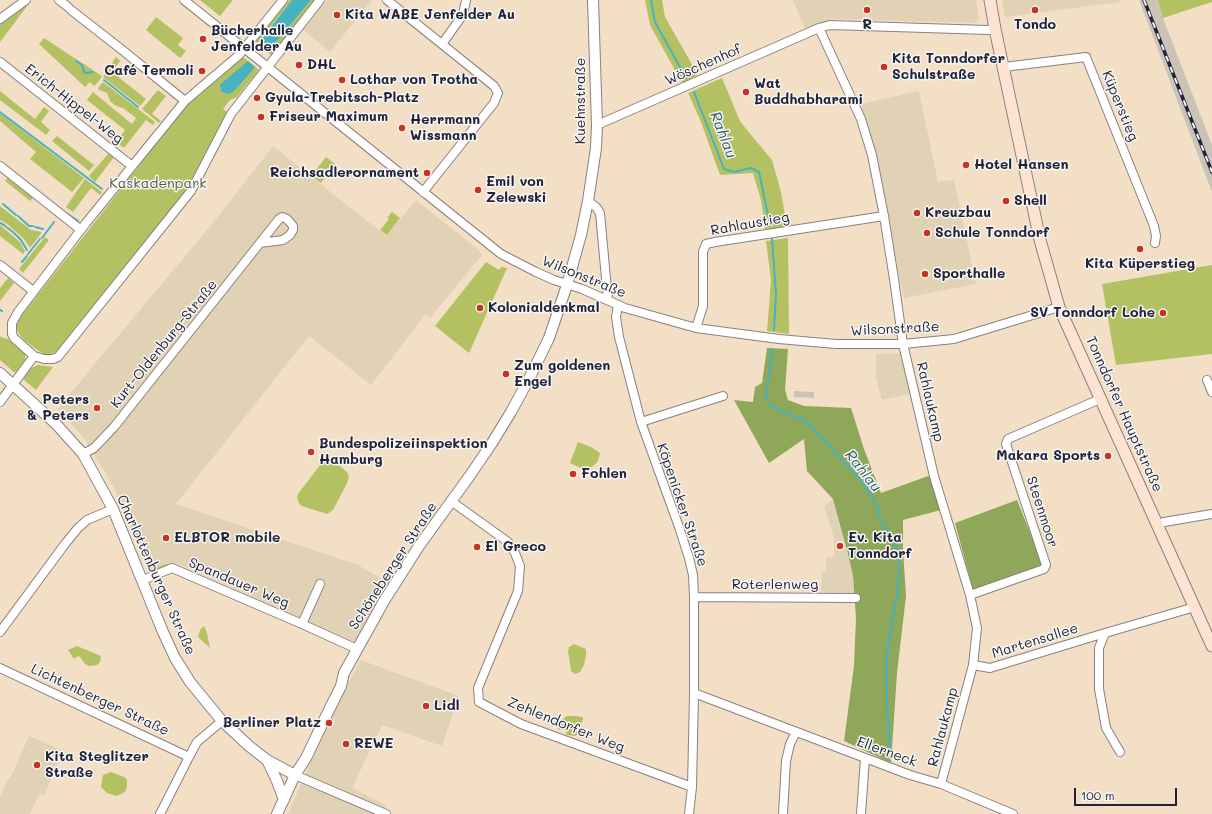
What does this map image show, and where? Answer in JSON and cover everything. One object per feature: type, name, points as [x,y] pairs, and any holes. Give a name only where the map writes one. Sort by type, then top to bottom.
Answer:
[{"type":"main road","name":"Tonndorfer Hauptstraße","points":[[990,0],[1040,240],[1059,307],[1212,646]]},
{"type":"street","points":[[0,19],[26,0]]},
{"type":"street","points":[[59,0],[121,48],[185,101]]},
{"type":"street","name":"Wilsonstraße","points":[[184,0],[501,254],[522,266],[618,305],[696,328],[772,338],[829,343],[903,344],[954,339],[1059,307]]},
{"type":"street","points":[[283,0],[239,55],[185,101],[81,230],[33,291],[14,318],[11,328],[14,338],[34,356],[44,359],[53,359],[58,357],[191,191],[231,114],[320,0]]},
{"type":"street","points":[[387,0],[494,86],[498,93],[494,103],[423,192]]},
{"type":"street","points":[[442,44],[462,16],[466,0]]},
{"type":"street","name":"Kuehnstraße","points":[[567,285],[581,236],[596,148],[597,125],[593,0]]},
{"type":"street","name":"Wöschenhof","points":[[597,125],[819,28],[830,25],[995,29]]},
{"type":"street","name":"Rahlaukamp","points":[[819,28],[861,119],[872,155],[884,216],[903,344],[934,476],[970,595],[977,628],[973,665],[941,784]]},
{"type":"street","name":"Küperstieg","points":[[1004,67],[1086,57],[1154,226],[1156,236],[1155,243]]},
{"type":"street","name":"Erich-Hippel-Weg","points":[[0,62],[132,166]]},
{"type":"street","points":[[0,166],[81,230]]},
{"type":"street","points":[[588,201],[596,207],[600,213],[608,300]]},
{"type":"street","name":"Rahlaustieg","points":[[696,328],[702,306],[703,252],[706,244],[884,216]]},
{"type":"street","name":"Kurt-Oldenburg-Straße","points":[[83,454],[94,448],[114,427],[260,243]]},
{"type":"street","points":[[0,265],[33,291]]},
{"type":"street","name":"Schöneberger Straße","points":[[277,814],[295,775],[301,756],[317,719],[335,683],[344,673],[384,601],[419,546],[492,443],[528,381],[549,338],[567,285]]},
{"type":"street","name":"Köpenicker Straße","points":[[618,305],[616,317],[619,337],[641,422],[689,558],[693,575],[694,693],[692,787],[689,814]]},
{"type":"street","points":[[0,402],[34,356]]},
{"type":"street","name":"Charlottenburger Straße","points":[[0,373],[56,424],[83,454],[113,509],[175,658],[190,682],[222,721],[249,746],[267,760],[295,775],[382,813]]},
{"type":"street","points":[[1207,380],[1212,392]]},
{"type":"street","points":[[641,422],[723,396]]},
{"type":"street","name":"Steenmoor","points":[[970,595],[1044,569],[1046,565],[1006,444],[1008,439],[1100,399]]},
{"type":"street","name":"Zehlendorfer Weg","points":[[451,502],[508,542],[515,553],[520,566],[518,591],[478,688],[479,702],[521,724],[692,787]]},
{"type":"street","points":[[0,632],[64,544],[78,528],[87,520],[113,509]]},
{"type":"street","points":[[1157,525],[1164,522],[1212,514]]},
{"type":"street","name":"Spandauer Weg","points":[[143,580],[172,568],[357,649]]},
{"type":"street","name":"Spandauer Weg","points":[[302,624],[320,584]]},
{"type":"street","name":"Roterlenweg","points":[[694,597],[856,598]]},
{"type":"street","name":"Martensallee","points":[[973,665],[990,668],[1195,607]]},
{"type":"street","points":[[1105,633],[1099,648],[1099,688],[1106,728],[1120,752]]},
{"type":"street","name":"Lichtenberger Straße","points":[[0,668],[189,757]]},
{"type":"street","name":"Ellerneck","points":[[694,693],[910,775],[941,784],[1013,814]]},
{"type":"street","points":[[160,814],[197,742],[222,721]]},
{"type":"street","points":[[783,814],[786,761],[790,744],[796,732]]},
{"type":"street","points":[[861,814],[865,758]]},
{"type":"street","points":[[267,760],[277,780],[284,800]]},
{"type":"shaded area","name":"Kita WABE Jenfelder Au","points":[[327,0],[372,0],[330,52],[303,30]]},
{"type":"shaded area","points":[[793,0],[976,0],[979,19],[975,23],[831,19],[805,29]]},
{"type":"shaded area","name":"Tondo","points":[[1002,0],[1119,0],[1120,2],[1005,17]]},
{"type":"shaded area","points":[[1139,0],[1156,0],[1212,145],[1212,192]]},
{"type":"shaded area","name":"Schule Tonndorf","points":[[919,91],[938,182],[954,180],[976,284],[904,298],[861,104]]},
{"type":"shaded area","points":[[273,146],[386,236],[416,200],[479,250],[482,255],[430,318],[425,315],[371,385],[309,336],[176,504],[358,565],[389,583],[355,642],[181,565],[175,564],[149,571],[126,513],[111,482],[84,438],[58,409],[217,218]]},
{"type":"shaded area","points":[[900,353],[911,394],[882,400],[876,377],[876,354]]},
{"type":"shaded area","points":[[794,391],[814,392],[814,398],[794,397]]},
{"type":"shaded area","name":"Ev. Kita Tonndorf","points":[[833,499],[853,576],[854,593],[821,592],[822,571],[826,571],[826,558],[834,557],[834,538],[824,506]]},
{"type":"shaded area","points":[[361,660],[459,696],[442,746],[382,725],[352,788],[386,805],[383,814],[288,814],[333,710]]},
{"type":"shaded area","name":"Kita Steglitzer Straße","points":[[29,736],[63,751],[44,796],[39,794],[30,814],[0,814],[0,797],[8,779],[10,779]]},
{"type":"green space","points":[[200,0],[233,0],[220,16]]},
{"type":"green space","points":[[289,0],[292,0],[258,43],[268,52],[311,0],[316,0],[272,56],[255,41]]},
{"type":"green space","points":[[645,0],[662,0],[665,17],[698,75],[682,83],[650,25]]},
{"type":"green space","points":[[1157,0],[1212,0],[1212,2],[1163,18]]},
{"type":"green space","points":[[31,1],[0,42],[0,23]]},
{"type":"green space","points":[[156,17],[183,38],[178,45],[186,51],[180,58],[146,30]]},
{"type":"green space","points":[[44,38],[102,76],[99,81],[94,86],[90,82],[85,87],[39,44]]},
{"type":"green space","name":"Kaskadenpark","points":[[242,56],[259,70],[254,76],[254,79],[252,78],[237,97],[230,100],[223,109],[229,113],[188,191],[56,352],[44,354],[25,341],[19,334],[16,327],[22,315],[181,112],[189,103]]},
{"type":"green space","points":[[116,57],[120,61],[112,72],[146,99],[140,106],[103,77]]},
{"type":"green space","points":[[722,78],[740,121],[772,160],[781,192],[787,227],[765,229],[761,200],[753,173],[720,175],[701,122],[688,93]]},
{"type":"green space","points":[[103,82],[155,122],[153,125],[146,120],[124,148],[116,142],[125,130],[87,100],[93,92],[132,124],[136,118],[123,108],[116,106],[110,101],[107,93],[99,90],[98,88]]},
{"type":"green space","points":[[158,90],[166,96],[152,114],[161,121],[159,123],[142,109]]},
{"type":"green space","points":[[0,91],[35,119],[44,107],[49,111],[41,122],[50,130],[46,135],[0,100]]},
{"type":"green space","points":[[0,113],[84,178],[72,192],[30,159],[36,152],[0,121]]},
{"type":"green space","points":[[57,136],[94,165],[89,171],[52,141]]},
{"type":"green space","points":[[109,153],[114,157],[95,182],[89,176]]},
{"type":"green space","points":[[326,157],[335,164],[321,183],[311,176]]},
{"type":"green space","points":[[8,177],[34,197],[30,201],[5,181]]},
{"type":"green space","points":[[85,179],[102,192],[100,195],[91,188],[73,212],[66,207]]},
{"type":"green space","points":[[0,206],[31,230],[42,232],[30,248],[24,239],[7,224],[0,220]]},
{"type":"green space","points":[[392,212],[400,218],[387,235],[380,230],[389,219],[387,218]]},
{"type":"green space","points":[[0,225],[20,242],[25,251],[23,254],[0,236]]},
{"type":"green space","points":[[45,237],[49,240],[23,273],[19,269]]},
{"type":"green space","points":[[788,238],[789,334],[767,331],[771,280],[766,241]]},
{"type":"green space","points":[[486,262],[499,270],[501,267],[507,268],[469,353],[435,326]]},
{"type":"green space","name":"SV Tonndorf Lohe","points":[[1212,265],[1212,354],[1116,365],[1102,284]]},
{"type":"green space","points":[[8,278],[14,283],[0,301],[0,288]]},
{"type":"green space","points":[[0,336],[8,339],[25,352],[25,360],[16,372],[0,360]]},
{"type":"green space","points":[[767,348],[788,349],[785,390],[788,400],[804,406],[851,408],[864,449],[881,493],[931,475],[941,510],[903,520],[906,596],[897,673],[891,763],[844,741],[854,666],[856,618],[853,576],[833,499],[807,471],[804,439],[769,463],[734,400],[753,402],[755,387],[762,383]]},
{"type":"green space","points":[[38,365],[53,367],[36,390],[23,379],[31,368]]},
{"type":"green space","points":[[578,442],[591,447],[600,453],[598,461],[592,467],[581,468],[570,463]]},
{"type":"green space","points":[[326,461],[334,461],[347,472],[349,477],[333,510],[327,514],[300,505],[297,498],[298,494],[320,465]]},
{"type":"green space","points":[[1017,500],[1043,565],[973,590],[955,523]]},
{"type":"green space","points":[[128,518],[131,519],[149,568],[154,569],[166,564],[170,565],[154,572],[149,571]]},
{"type":"green space","points":[[204,626],[210,648],[198,637],[200,630]]},
{"type":"green space","points":[[574,644],[586,649],[584,665],[580,672],[575,674],[571,671],[568,651],[569,647]]},
{"type":"green space","points":[[77,646],[101,656],[100,662],[97,665],[89,666],[85,664],[78,656],[74,659],[68,650]]},
{"type":"green space","points":[[567,716],[583,717],[581,732],[575,736],[567,735],[564,729],[558,730],[560,721]]},
{"type":"green space","points":[[111,772],[124,777],[127,780],[125,792],[117,796],[107,793],[101,787],[103,775]]},
{"type":"water","points":[[292,0],[311,0],[268,52],[258,44]]},
{"type":"water","points":[[248,61],[255,67],[236,89],[227,94],[221,91],[220,85]]},
{"type":"waterway","name":"Rahlau","points":[[651,0],[655,22],[686,78]]},
{"type":"waterway","points":[[76,61],[82,65],[84,72],[93,72]]},
{"type":"waterway","points":[[104,80],[138,107]]},
{"type":"waterway","name":"Rahlau","points":[[694,92],[724,169],[734,172],[751,168],[759,172],[770,225]]},
{"type":"waterway","points":[[0,112],[102,189]]},
{"type":"waterway","points":[[3,204],[16,215]]},
{"type":"waterway","points":[[66,213],[78,221]]},
{"type":"waterway","points":[[18,216],[29,226],[33,226]]},
{"type":"waterway","points":[[42,238],[54,222]]},
{"type":"waterway","points":[[0,223],[4,225]]},
{"type":"waterway","points":[[5,226],[13,232]]},
{"type":"waterway","points":[[35,227],[43,229]]},
{"type":"waterway","points":[[14,233],[21,240],[27,250]]},
{"type":"waterway","points":[[28,254],[40,239]]},
{"type":"waterway","name":"Rahlau","points":[[772,239],[776,293],[774,330]]},
{"type":"waterway","points":[[22,262],[27,256]]},
{"type":"waterway","name":"Rahlau","points":[[772,349],[766,398],[771,406],[807,422],[858,477],[878,508],[881,522],[895,542],[900,569],[887,651],[887,703],[890,754]]},
{"type":"railway","points":[[1144,0],[1212,172]]},
{"type":"place","name":"R","points":[[867,10]]},
{"type":"place","name":"Tondo","points":[[1035,10]]},
{"type":"place","name":"Kita WABE Jenfelder Au","points":[[337,15]]},
{"type":"place","name":"Bücherhalle Jenfelder Au","points":[[203,39]]},
{"type":"place","name":"DHL","points":[[299,65]]},
{"type":"place","name":"Kita Tonndorfer Schulstraße","points":[[884,67]]},
{"type":"place","name":"Café Termoli","points":[[202,71]]},
{"type":"place","name":"Lothar von Trotha","points":[[342,80]]},
{"type":"place","name":"Wat Buddhabharami","points":[[746,92]]},
{"type":"place","name":"Gyula-Trebitsch-Platz","points":[[257,98]]},
{"type":"place","name":"Friseur Maximum","points":[[261,117]]},
{"type":"place","name":"Herrmann Wissmann","points":[[402,128]]},
{"type":"place","name":"Hotel Hansen","points":[[966,165]]},
{"type":"place","name":"Reichsadlerornament","points":[[427,173]]},
{"type":"place","name":"Emil von Zelewski","points":[[478,190]]},
{"type":"place","name":"Shell","points":[[1006,201]]},
{"type":"place","name":"Kreuzbau","points":[[917,213]]},
{"type":"place","name":"Schule Tonndorf","points":[[927,233]]},
{"type":"place","name":"Kita Küperstieg","points":[[1140,249]]},
{"type":"place","name":"Sporthalle","points":[[925,274]]},
{"type":"place","name":"Kolonialdenkmal","points":[[480,308]]},
{"type":"place","name":"SV Tonndorf Lohe","points":[[1163,313]]},
{"type":"place","name":"Zum goldenen Engel","points":[[506,374]]},
{"type":"place","name":"Peters & Peters","points":[[97,408]]},
{"type":"place","name":"Bundespolizeiinspektion Hamburg","points":[[311,452]]},
{"type":"place","name":"Makara Sports","points":[[1108,456]]},
{"type":"place","name":"Fohlen","points":[[573,474]]},
{"type":"place","name":"ELBTOR mobile","points":[[166,538]]},
{"type":"place","name":"Ev. Kita Tonndorf","points":[[840,546]]},
{"type":"place","name":"El Greco","points":[[477,547]]},
{"type":"place","name":"Lidl","points":[[426,706]]},
{"type":"place","name":"Berliner Platz","points":[[329,723]]},
{"type":"place","name":"REWE","points":[[346,744]]},
{"type":"place","name":"Kita Steglitzer Straße","points":[[37,765]]}]
